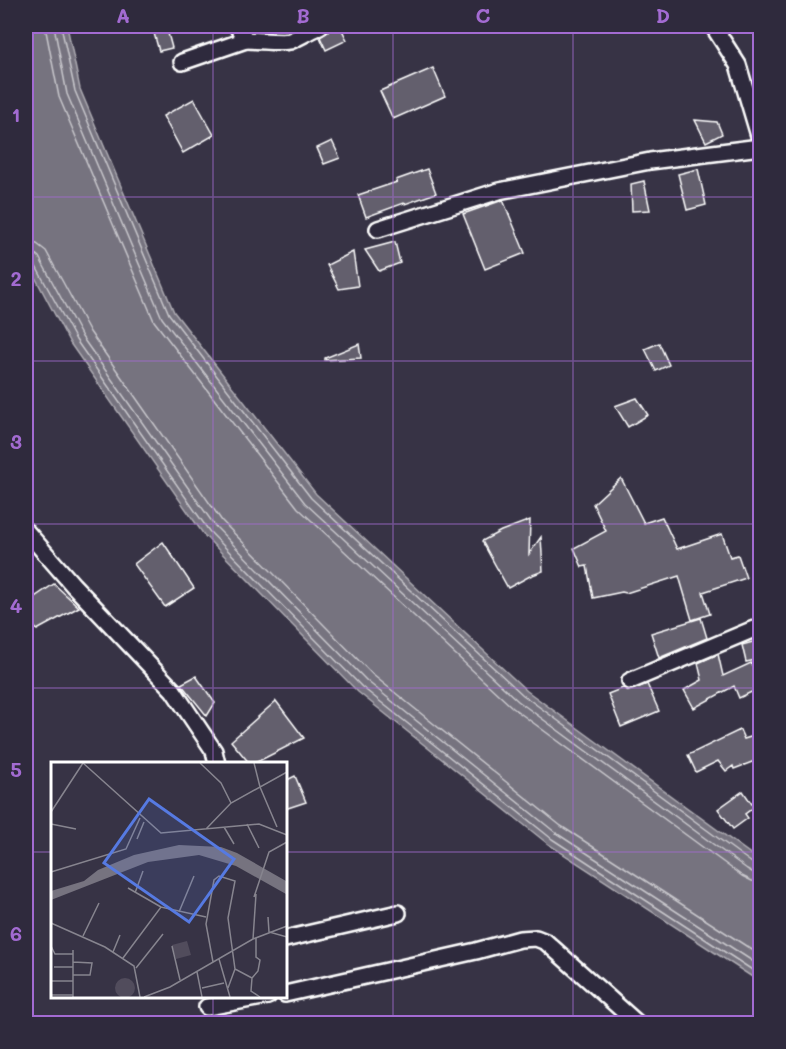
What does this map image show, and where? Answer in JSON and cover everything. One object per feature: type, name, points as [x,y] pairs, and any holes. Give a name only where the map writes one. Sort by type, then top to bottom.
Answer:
[{"type":"street","points":[[237,26],[246,40]]},
{"type":"street","points":[[182,62],[246,40],[282,42],[291,40],[320,26]]},
{"type":"street","points":[[713,26],[738,65],[760,138]]},
{"type":"street","points":[[378,229],[499,191],[650,161],[760,147]]},
{"type":"street","points":[[26,531],[173,690],[214,751],[217,762]]},
{"type":"street","points":[[630,681],[760,628]]},
{"type":"street","points":[[286,939],[398,913]]},
{"type":"street","points":[[286,994],[520,939],[536,938],[546,942],[638,1023]]},
{"type":"street","points":[[206,1023],[208,1002],[248,998]]},
{"type":"water","points":[[26,26],[67,26],[80,89],[174,312],[316,494],[527,691],[760,861],[760,982],[548,844],[358,692],[204,535],[70,343],[26,260]]},
{"type":"building","points":[[152,26],[166,26],[172,48],[159,51]]},
{"type":"building","points":[[330,26],[340,26],[347,40],[326,50],[320,37],[328,32]]},
{"type":"building","points":[[433,68],[445,96],[393,119],[380,91]]},
{"type":"building","points":[[194,99],[214,135],[183,153],[163,116]]},
{"type":"building","points":[[695,120],[717,122],[722,134],[706,142]]},
{"type":"building","points":[[332,141],[340,158],[324,164],[317,148]]},
{"type":"building","points":[[427,169],[436,193],[366,217],[358,195]]},
{"type":"building","points":[[698,169],[706,205],[687,210],[678,174]]},
{"type":"building","points":[[644,181],[650,210],[632,211],[631,184]]},
{"type":"building","points":[[503,200],[525,253],[485,269],[463,214]]},
{"type":"building","points":[[395,242],[400,263],[379,271],[365,250]]},
{"type":"building","points":[[353,252],[358,286],[339,289],[327,265]]},
{"type":"building","points":[[659,343],[669,365],[656,371],[645,349]]},
{"type":"building","points":[[359,344],[361,358],[325,360],[325,358]]},
{"type":"building","points":[[637,398],[648,415],[628,427],[615,406]]},
{"type":"building","points":[[621,478],[644,523],[662,517],[677,549],[722,534],[730,557],[738,555],[746,578],[703,592],[710,614],[692,620],[679,576],[626,593],[593,598],[587,566],[582,567],[574,548],[606,531],[593,504]]},
{"type":"building","points":[[530,520],[529,554],[541,537],[543,571],[508,588],[482,541]]},
{"type":"building","points":[[163,542],[194,588],[165,607],[134,564]]},
{"type":"building","points":[[54,584],[79,607],[37,630],[26,617],[26,603]]},
{"type":"building","points":[[701,618],[707,638],[659,658],[651,633]]},
{"type":"building","points":[[760,640],[760,659],[746,662],[742,645]]},
{"type":"building","points":[[718,654],[723,676],[751,663],[760,688],[739,698],[734,686],[694,708],[684,690],[702,680],[698,663]]},
{"type":"building","points":[[196,676],[215,703],[207,716],[181,684]]},
{"type":"building","points":[[647,684],[659,711],[621,727],[608,694],[623,688],[629,691]]},
{"type":"building","points":[[276,701],[304,738],[257,762],[248,762],[231,741]]},
{"type":"building","points":[[740,730],[744,739],[760,734],[760,759],[734,769],[733,766],[726,771],[718,761],[696,772],[688,755]]},
{"type":"building","points":[[295,776],[306,802],[286,809],[286,780]]},
{"type":"building","points":[[743,791],[754,807],[745,814],[748,818],[733,829],[718,809]]}]
